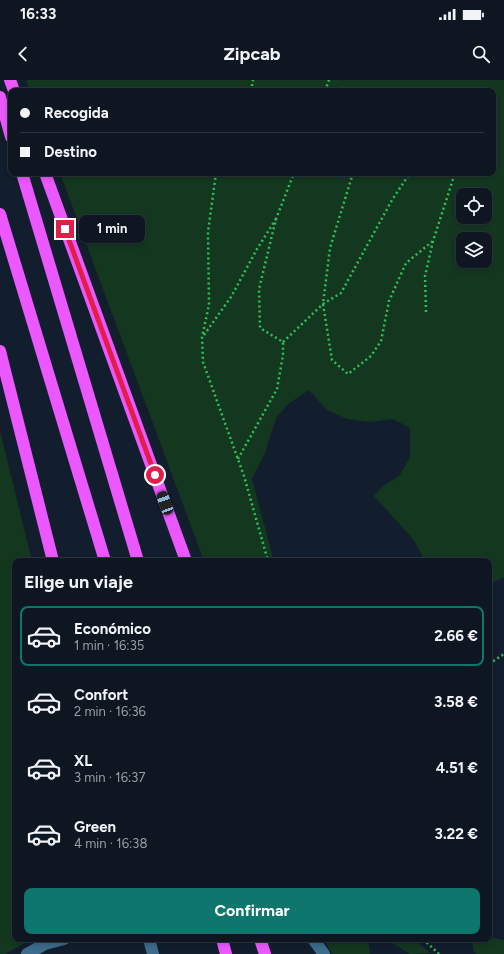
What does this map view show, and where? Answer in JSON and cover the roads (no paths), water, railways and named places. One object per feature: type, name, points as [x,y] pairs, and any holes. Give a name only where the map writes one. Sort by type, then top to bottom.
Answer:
[{"type":"highway","points":[[0,97],[8,126]]},
{"type":"highway","points":[[23,176],[137,558]]},
{"type":"highway","points":[[46,176],[185,558]]},
{"type":"highway","points":[[0,214],[104,558]]},
{"type":"highway","points":[[0,351],[52,558]]},
{"type":"highway","points":[[223,942],[226,954]]},
{"type":"highway","points":[[261,942],[265,954]]},
{"type":"street","points":[[27,954],[45,944],[53,942]]},
{"type":"street","points":[[150,942],[153,954]]},
{"type":"street","points":[[313,942],[316,954]]},
{"type":"street","points":[[314,942],[324,954]]}]
